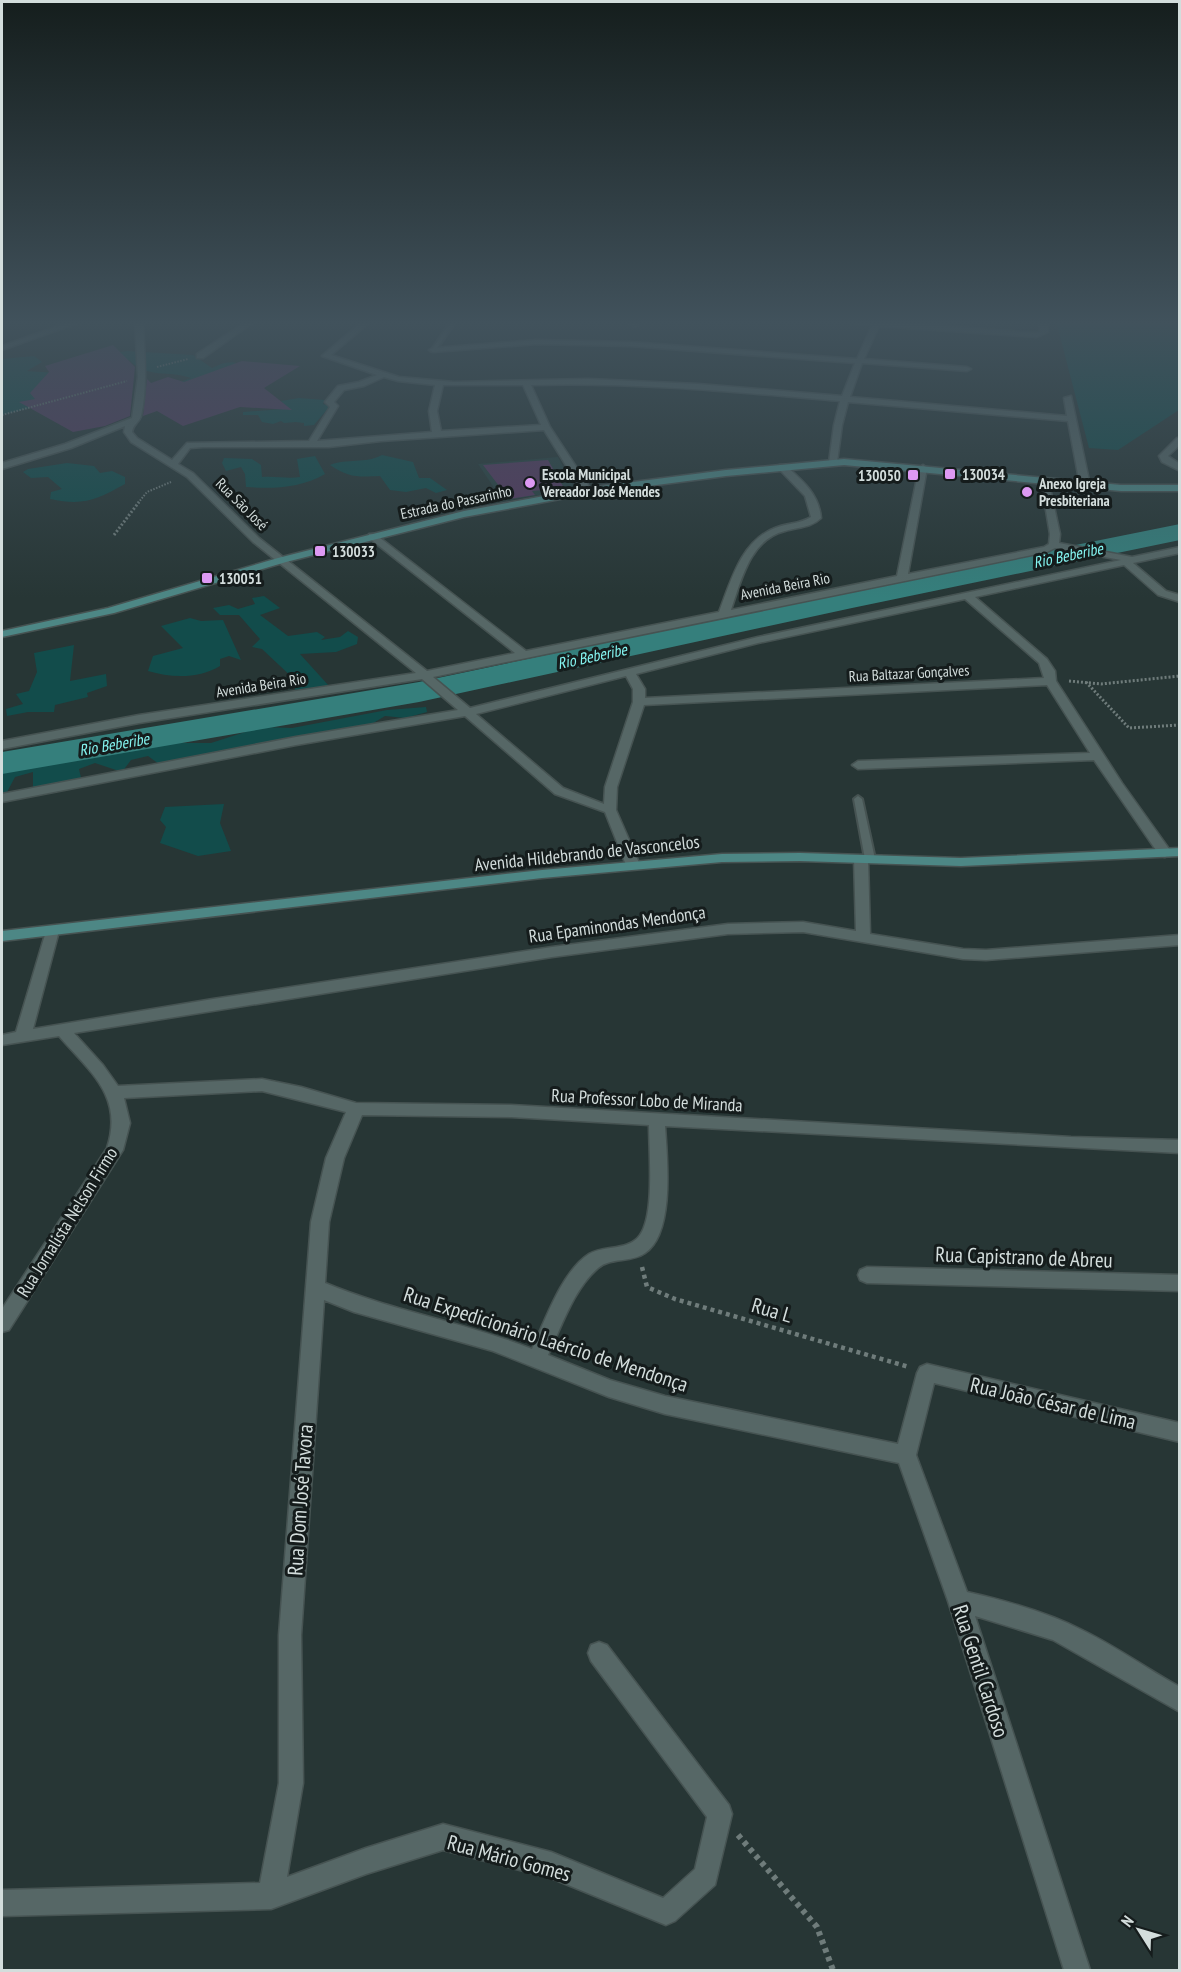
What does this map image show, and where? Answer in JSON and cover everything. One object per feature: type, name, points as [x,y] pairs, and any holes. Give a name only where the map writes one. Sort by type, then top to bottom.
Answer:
[{"type":"street","name":"Rua São José","points":[[137,413],[136,419],[128,427],[128,432],[134,440],[192,476],[242,528],[429,678],[559,790],[573,798],[610,810]]},
{"type":"street","points":[[312,444],[330,413]]},
{"type":"street","points":[[433,413],[437,434]]},
{"type":"street","points":[[540,413],[546,427],[587,491]]},
{"type":"street","points":[[833,462],[836,426],[840,413]]},
{"type":"street","points":[[1004,413],[1072,419]]},
{"type":"street","points":[[1071,413],[1085,484]]},
{"type":"street","points":[[2,466],[68,446],[136,419]]},
{"type":"street","points":[[174,464],[187,446],[236,443],[312,444],[546,427]]},
{"type":"street","points":[[1179,440],[1162,456],[1179,468]]},
{"type":"street","name":"Estrada do Passarinho","points":[[2,634],[110,611],[372,536],[510,505],[587,491],[782,466],[833,462],[1161,490],[1179,488]]},
{"type":"street","points":[[724,614],[752,547],[769,534],[805,524],[816,518],[817,508],[810,495],[782,466]]},
{"type":"street","points":[[902,578],[923,468]]},
{"type":"street","points":[[1045,481],[1055,534],[1052,546]]},
{"type":"street","points":[[372,536],[524,655]]},
{"type":"street","name":"Avenida Beira Rio","points":[[2,745],[139,719],[429,678],[524,655],[1052,546],[1071,546],[1125,559]]},
{"type":"street","points":[[2,798],[464,709],[770,637],[1125,559],[1179,550]]},
{"type":"street","points":[[1125,559],[1162,593],[1179,599]]},
{"type":"street","points":[[968,595],[1043,662],[1049,671],[1050,681],[1098,756],[1172,853]]},
{"type":"street","points":[[629,672],[639,689],[639,702],[611,787],[610,810],[633,865]]},
{"type":"street","name":"Rua Baltazar Gonçalves","points":[[639,702],[1050,681]]},
{"type":"street","points":[[858,765],[1098,756]]},
{"type":"street","name":"Avenida Hildebrando de Vasconcelos","points":[[2,936],[633,865],[738,858],[930,862],[1172,853]]},
{"type":"street","points":[[862,937],[865,859]]},
{"type":"street","name":"Rua Epaminondas Mendonça","points":[[2,1040],[552,952],[728,929],[803,927],[946,952],[986,955],[1179,940]]},
{"type":"street","points":[[23,1036],[52,931]]},
{"type":"street","name":"Rua Jornalista Nelson Firmo","points":[[2,1324],[116,1150],[122,1128],[122,1112],[116,1092],[62,1029]]},
{"type":"street","name":"Rua Professor Lobo de Miranda","points":[[116,1092],[262,1085],[301,1093],[356,1109],[511,1111],[1071,1143],[1179,1147]]},
{"type":"street","name":"Rua Dom José Tavora","points":[[271,1896],[291,1783],[290,1635],[320,1222],[335,1158],[356,1109]]},
{"type":"street","points":[[537,1359],[566,1298],[581,1273],[593,1261],[604,1255],[638,1249],[650,1236],[657,1216],[657,1120]]},
{"type":"street","name":"Rua Capistrano de Abreu","points":[[867,1275],[1179,1283]]},
{"type":"street","name":"Rua Expedicionário Laércio de Mendonça","points":[[316,1288],[354,1304],[495,1343],[609,1388],[665,1405],[906,1455]]},
{"type":"street","points":[[906,1455],[927,1373]]},
{"type":"street","name":"Rua João César de Lima","points":[[927,1373],[1179,1433]]},
{"type":"street","name":"Rua Gentil Cardoso","points":[[906,1455],[959,1600],[1077,1971]]},
{"type":"street","points":[[959,1600],[1016,1614],[1061,1632],[1105,1654],[1179,1700]]},
{"type":"street","points":[[599,1653],[720,1814]]},
{"type":"street","name":"Rua Mário Gomes","points":[[2,1903],[271,1896],[366,1861],[443,1838],[551,1865],[666,1912],[706,1876],[720,1814]]},
{"type":"lane","points":[[858,799],[865,859]]},
{"type":"path","points":[[114,535],[147,492],[158,485],[192,476]]},
{"type":"path","points":[[1050,681],[1101,684],[1179,676]]},
{"type":"path","points":[[1085,682],[1129,728],[1179,725]]},
{"type":"path","name":"Rua L","points":[[638,1249],[647,1287],[656,1292],[927,1373]]},
{"type":"path","points":[[720,1814],[817,1927],[833,1971]]},
{"type":"shaded area","points":[[243,413],[324,413],[314,425],[304,426],[304,423],[281,421],[273,424],[262,422],[258,415],[243,415]]},
{"type":"shaded area","points":[[1080,413],[1174,413],[1118,450],[1089,448]]},
{"type":"shaded area","points":[[382,455],[413,462],[419,478],[430,478],[447,490],[436,493],[426,488],[406,492],[390,490],[380,476],[354,476],[330,465],[376,458]]},
{"type":"shaded area","points":[[315,456],[325,474],[297,485],[266,488],[246,487],[245,474],[241,467],[226,471],[222,463],[224,458],[252,459],[261,465],[262,477],[295,478],[300,477],[297,459]]},
{"type":"shaded area","name":"Escola Municipal Vereador José Mendes","points":[[558,457],[575,489],[503,501],[478,464]]},
{"type":"shaded area","points":[[67,463],[94,466],[100,473],[112,471],[125,477],[125,484],[97,498],[81,502],[62,501],[50,499],[51,492],[62,489],[48,477],[31,478],[23,472],[28,469]]},
{"type":"shaded area","points":[[264,596],[280,608],[260,615],[288,636],[317,632],[325,637],[321,640],[340,637],[348,631],[358,637],[357,644],[336,652],[300,654],[329,686],[295,690],[295,680],[262,649],[252,647],[260,639],[239,615],[220,615],[213,608],[229,605],[238,609],[255,604],[252,598]]},
{"type":"shaded area","points":[[190,618],[201,621],[223,620],[241,660],[229,656],[220,659],[220,666],[194,675],[175,676],[148,671],[153,656],[183,648],[161,626]]},
{"type":"shaded area","points":[[74,645],[70,681],[106,674],[107,686],[87,693],[88,697],[55,705],[54,712],[28,712],[7,716],[6,709],[23,704],[16,694],[29,691],[37,672],[34,653]]},
{"type":"shaded area","points":[[426,707],[427,712],[405,718],[385,716],[370,725],[159,764],[148,756],[131,760],[122,772],[95,763],[79,769],[82,782],[33,787],[33,772],[15,777],[6,794],[2,795],[2,769],[165,743],[211,743],[261,727],[292,728],[387,710]]},
{"type":"shaded area","points":[[224,804],[220,823],[231,851],[198,856],[160,843],[166,827],[160,820],[165,807]]},
{"type":"building","points":[[39,413],[130,413],[130,416],[105,426],[73,432]]},
{"type":"building","points":[[161,413],[222,413],[183,426]]},
{"type":"building","name":"Escola Municipal Vereador José Mendes","points":[[548,460],[564,488],[532,491],[535,495],[509,499],[483,465]]},
{"type":"waterway","name":"Rio Beberibe","points":[[2,763],[419,692],[852,599],[1180,532]]},
{"type":"place","name":"130034","points":[[950,474]]},
{"type":"place","name":"130050","points":[[913,475]]},
{"type":"place","name":"Escola Municipal Vereador José Mendes","points":[[530,483]]},
{"type":"place","name":"Anexo Igreja Presbiteriana","points":[[1027,492]]},
{"type":"place","name":"130033","points":[[320,551]]},
{"type":"place","name":"130051","points":[[207,578]]}]
